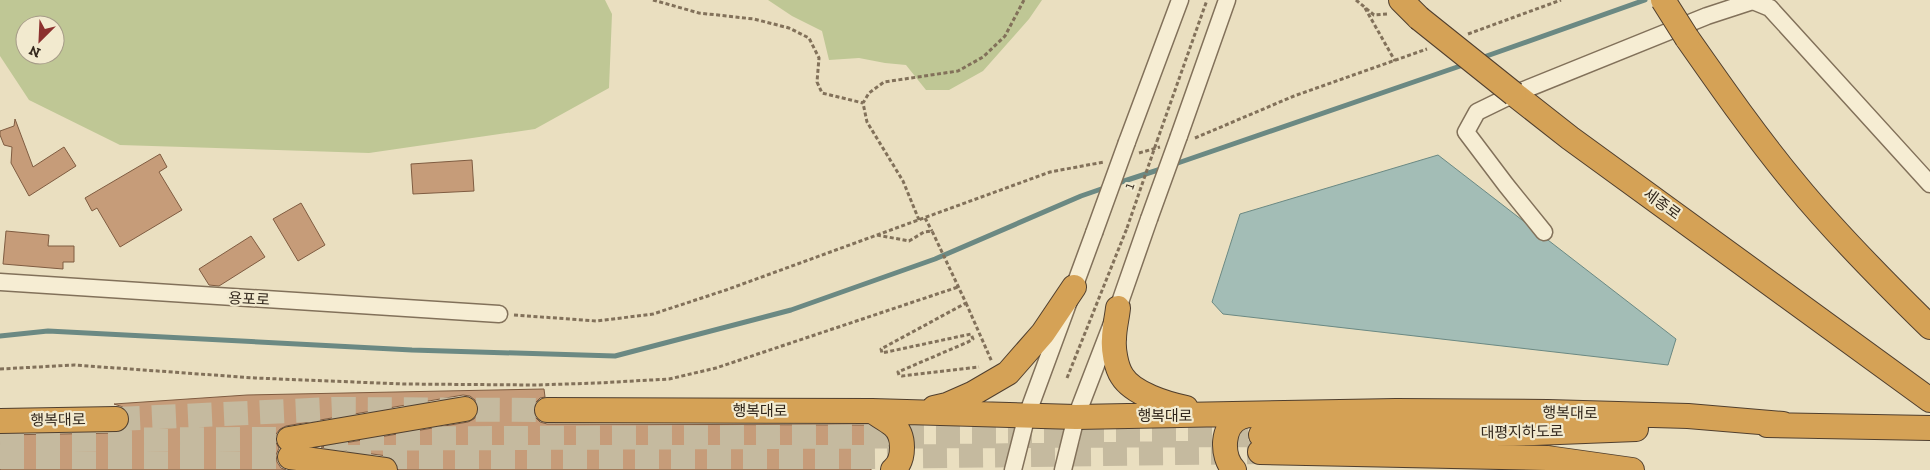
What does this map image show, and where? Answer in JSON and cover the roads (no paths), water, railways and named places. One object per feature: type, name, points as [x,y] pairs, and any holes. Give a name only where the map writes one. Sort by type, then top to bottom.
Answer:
[{"type":"highway","points":[[1663,0],[1732,103],[1797,186],[1865,262],[1930,327]]},
{"type":"highway","name":"세종로","points":[[1398,6],[1419,18],[1578,144],[1930,399]]},
{"type":"highway","points":[[912,412],[947,405],[972,394],[1008,373],[1043,333],[1074,287]]},
{"type":"highway","points":[[1118,308],[1114,340],[1116,359],[1122,377],[1140,392],[1167,404],[1227,415]]},
{"type":"highway","points":[[385,470],[289,448],[465,410]]},
{"type":"highway","name":"행복대로","points":[[546,410],[872,411],[1076,416],[1227,415],[1258,434]]},
{"type":"highway","points":[[872,411],[895,426],[900,434],[902,454],[897,467],[893,470]]},
{"type":"highway","points":[[1234,470],[1226,460],[1224,448],[1226,436],[1231,426],[1239,417],[1258,434]]},
{"type":"highway","name":"행복대로","points":[[0,421],[116,419]]},
{"type":"highway","name":"대평지하도로","points":[[1258,434],[1534,433],[1783,424],[1930,428]]},
{"type":"highway","name":"대평지하도로","points":[[1258,434],[1547,458],[1632,470]]},
{"type":"street","points":[[1013,470],[1027,415],[1094,233],[1129,148],[1180,0]]},
{"type":"street","points":[[1063,470],[1076,416],[1118,308],[1179,140],[1226,0]]},
{"type":"street","points":[[1544,232],[1466,132],[1477,112],[1514,94],[1707,16],[1754,1],[1770,8],[1930,184]]},
{"type":"street","name":"용포로","points":[[0,282],[499,314]]},
{"type":"water","points":[[1438,155],[1676,339],[1668,365],[1223,314],[1212,302],[1240,214]]},
{"type":"waterway","points":[[1481,58],[1645,0]]},
{"type":"waterway","points":[[1172,165],[1466,64]]},
{"type":"waterway","points":[[1115,184],[1164,168]]},
{"type":"waterway","points":[[0,336],[48,331],[412,350],[615,356],[791,310],[935,259],[1081,196],[1107,187]]},
{"type":"tunnel","points":[[116,419],[332,409],[547,410]]},
{"type":"tunnel","points":[[0,440],[1261,435]]},
{"type":"tunnel","points":[[347,457],[871,457],[1260,452]]},
{"type":"tunnel","points":[[0,457],[311,457]]}]
